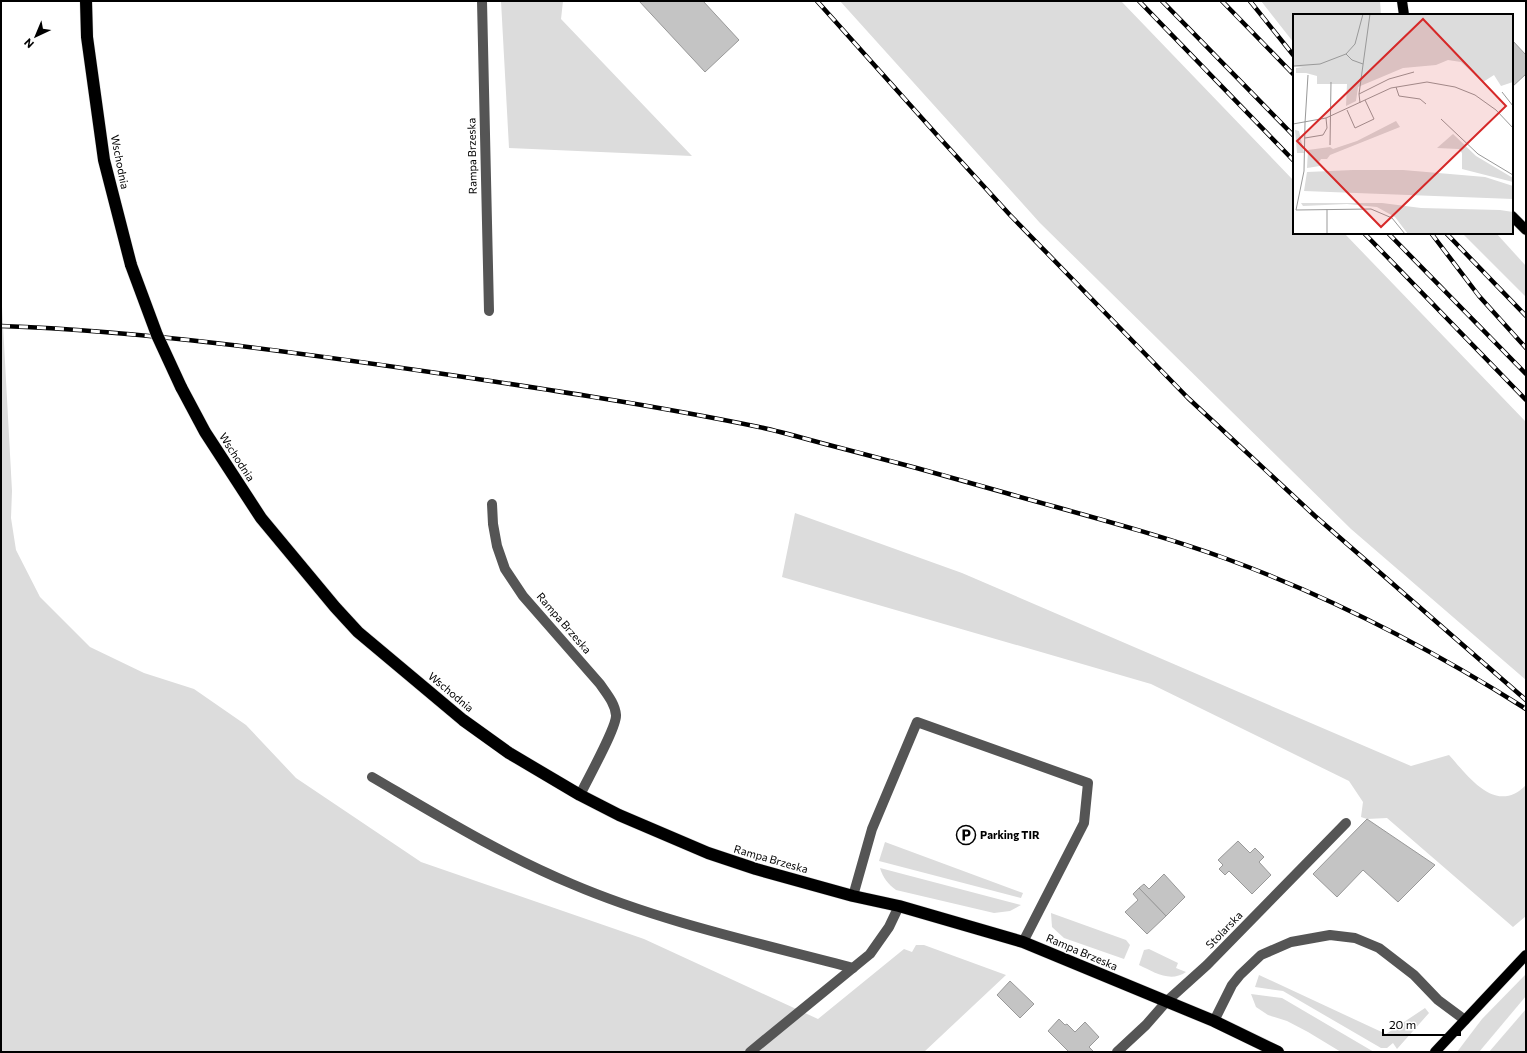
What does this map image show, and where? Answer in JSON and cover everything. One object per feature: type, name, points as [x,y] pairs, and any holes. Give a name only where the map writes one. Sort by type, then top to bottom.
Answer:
[{"type":"highway","name":"Wschodnia","points":[[86,1],[87,37],[104,160],[131,265],[157,335],[181,388],[205,432],[261,518],[305,572],[354,627],[463,720],[509,753],[580,795]]},
{"type":"highway","name":"Rampa Brzeska","points":[[580,795],[641,825],[708,853],[756,869],[852,896],[900,906],[1023,942],[1214,1021],[1278,1052]]},
{"type":"main road","points":[[1402,1],[1404,14]]},
{"type":"main road","points":[[1513,217],[1526,230]]},
{"type":"main road","points":[[1435,1052],[1526,955]]},
{"type":"lane","name":"Rampa Brzeska","points":[[482,1],[489,311]]},
{"type":"lane","name":"Rampa Brzeska","points":[[492,504],[493,524],[497,546],[505,569],[523,596],[600,684],[611,700],[616,715],[613,728],[580,795]]},
{"type":"lane","points":[[852,896],[872,829],[918,722],[1088,782],[1084,823],[1023,942]]},
{"type":"lane","points":[[372,777],[499,850],[572,884],[645,912],[853,968]]},
{"type":"lane","name":"Stolarska","points":[[1117,1052],[1207,965],[1346,823]]},
{"type":"lane","points":[[750,1052],[870,954],[889,927],[900,906]]},
{"type":"lane","points":[[1214,1021],[1232,985],[1240,975],[1261,956],[1292,942],[1330,935],[1355,938],[1379,948],[1414,975],[1438,1000],[1465,1020]]},
{"type":"shaded area","points":[[501,1],[563,1],[561,19],[692,156],[509,148]]},
{"type":"shaded area","points":[[840,1],[1121,1],[1293,180],[1293,234],[1345,234],[1526,422],[1526,680],[1351,529],[1040,223]]},
{"type":"shaded area","points":[[1261,1],[1380,1],[1381,14],[1293,14],[1293,42]]},
{"type":"shaded area","points":[[1463,234],[1497,234],[1526,266],[1526,297]]},
{"type":"shaded area","points":[[1,288],[12,491],[11,518],[16,550],[40,597],[90,647],[144,673],[194,689],[246,725],[296,778],[421,862],[644,939],[818,1019],[904,949],[912,952],[916,945],[924,945],[1006,975],[924,1052],[1,1052]]},
{"type":"shaded area","points":[[795,513],[962,573],[1411,766],[1449,755],[1474,782],[1483,790],[1493,795],[1504,796],[1515,793],[1526,785],[1526,916],[1513,927],[1387,818],[1367,819],[1361,817],[1363,802],[1349,781],[1151,684],[782,577]]},
{"type":"shaded area","points":[[885,842],[1023,893],[1021,898],[879,861]]},
{"type":"shaded area","points":[[880,868],[1021,905],[1010,911],[994,913],[896,890],[886,880]]},
{"type":"shaded area","points":[[1051,913],[1126,940],[1130,945],[1124,959],[1064,938],[1052,927]]},
{"type":"shaded area","points":[[1149,949],[1178,963],[1176,968],[1186,972],[1174,977],[1156,973],[1139,965],[1144,950]]},
{"type":"shaded area","points":[[1526,974],[1526,996],[1479,1052],[1457,1052],[1482,1019]]},
{"type":"shaded area","points":[[1259,975],[1386,1034],[1425,1008],[1429,1013],[1397,1049],[1393,1043],[1387,1048],[1381,1048],[1283,991],[1255,987]]},
{"type":"shaded area","points":[[1251,994],[1282,998],[1374,1052],[1341,1052],[1287,1021],[1268,1015],[1256,1007]]},
{"type":"shaded area","points":[[1526,1009],[1526,1052],[1489,1052]]},
{"type":"building","points":[[639,1],[703,1],[739,40],[705,72]]},
{"type":"building","points":[[1513,41],[1526,55],[1526,74],[1513,86]]},
{"type":"building","points":[[1367,819],[1435,865],[1398,902],[1363,870],[1337,897],[1313,874]]},
{"type":"building","points":[[1238,841],[1250,853],[1255,848],[1264,857],[1259,862],[1271,875],[1252,894],[1229,871],[1225,875],[1219,869],[1223,865],[1218,860]]},
{"type":"building","points":[[1164,874],[1185,897],[1166,916],[1139,888],[1144,884],[1149,889]]},
{"type":"building","points":[[1139,888],[1166,916],[1147,934],[1125,912],[1138,900],[1133,894]]},
{"type":"building","points":[[1010,981],[1034,1004],[1020,1018],[997,995]]},
{"type":"building","points":[[1059,1019],[1075,1032],[1085,1022],[1099,1037],[1089,1047],[1094,1052],[1069,1052],[1048,1031]]},
{"type":"railway","points":[[817,1],[1010,215],[1188,398],[1315,516],[1526,700]]},
{"type":"railway","points":[[1139,1],[1293,160]]},
{"type":"railway","points":[[1162,1],[1293,135]]},
{"type":"railway","points":[[1222,1],[1293,74]]},
{"type":"railway","points":[[1250,1],[1293,55]]},
{"type":"railway","points":[[1365,234],[1526,400]]},
{"type":"railway","points":[[1389,234],[1526,374]]},
{"type":"railway","points":[[1432,234],[1479,296],[1526,348]]},
{"type":"railway","points":[[1447,234],[1526,316]]},
{"type":"railway","points":[[1,326],[110,332],[328,358],[598,398],[719,419],[776,431],[918,468],[1117,524],[1227,559],[1305,590],[1381,626],[1455,666],[1526,709]]},
{"type":"place","name":"Parking TIR","points":[[966,835]]}]
